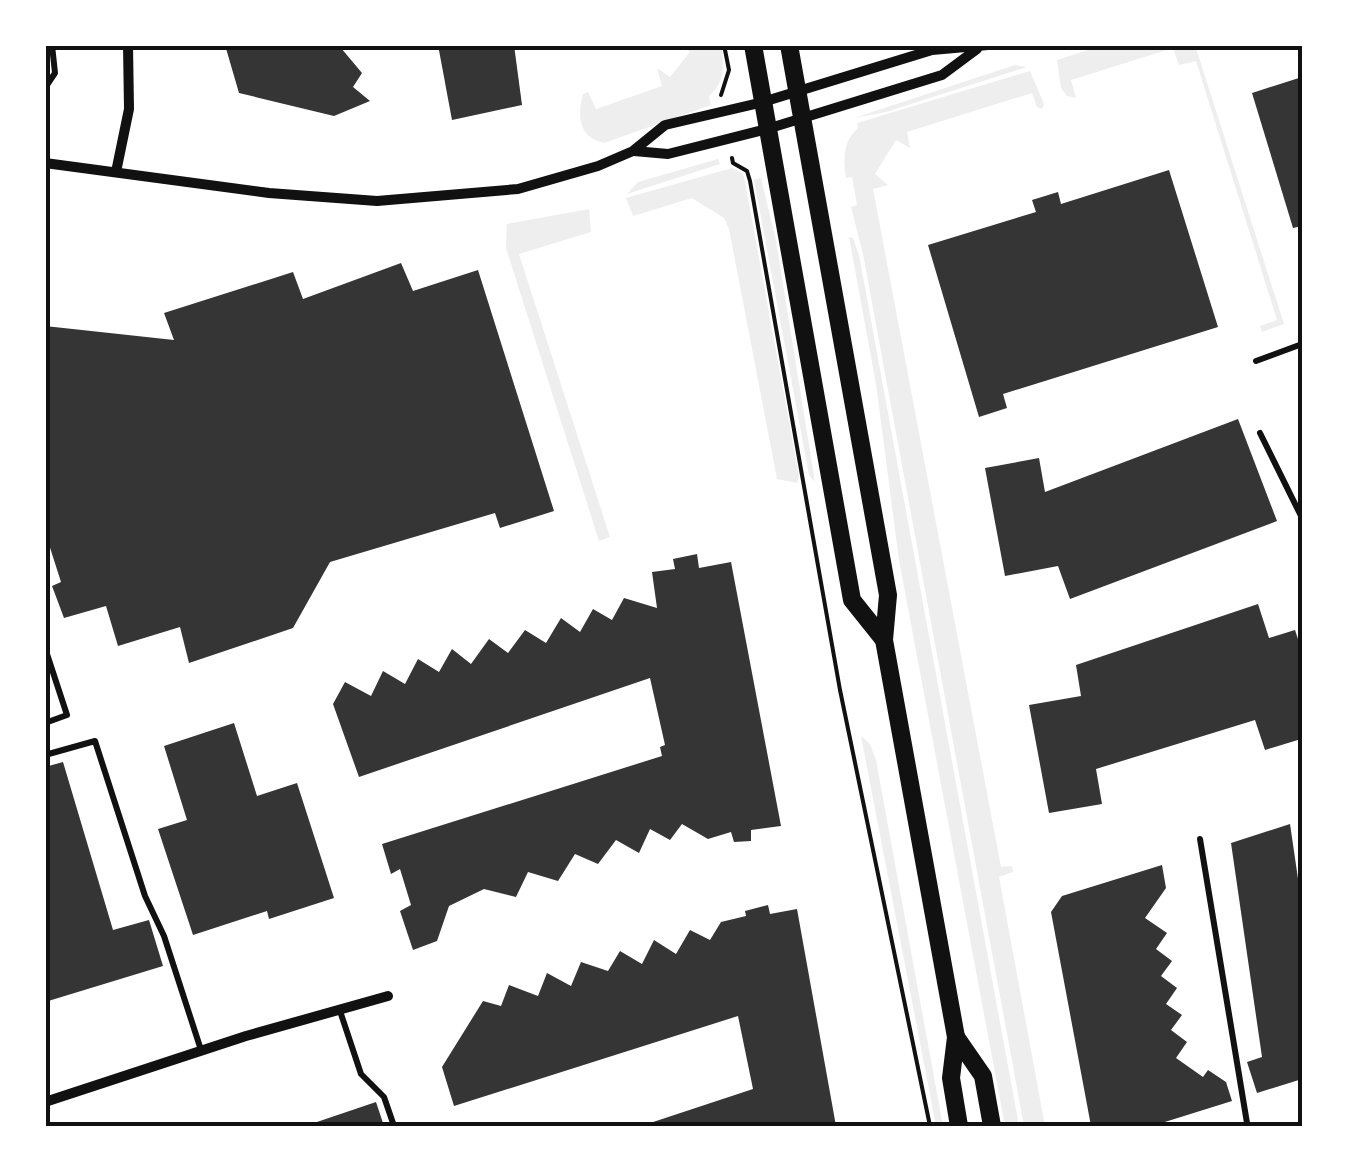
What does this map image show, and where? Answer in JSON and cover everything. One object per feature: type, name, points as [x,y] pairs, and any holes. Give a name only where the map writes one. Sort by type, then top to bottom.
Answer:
[{"type":"main road","points":[[753,45],[852,600],[884,640]]},
{"type":"main road","points":[[789,45],[888,595],[884,640],[956,1037],[952,1078],[959,1126]]},
{"type":"main road","points":[[956,1037],[983,1076],[992,1126]]},
{"type":"street","points":[[116,172],[129,110],[128,45]]},
{"type":"street","points":[[633,151],[668,154],[768,130],[942,75],[984,46]]},
{"type":"street","points":[[45,163],[269,193],[376,201],[518,189],[598,166],[633,151],[666,126],[762,102],[932,50],[984,46]]},
{"type":"street","points":[[46,1098],[388,996]]},
{"type":"lane","points":[[45,88],[54,74],[52,45]]},
{"type":"lane","points":[[1256,361],[1302,344]]},
{"type":"lane","points":[[1260,433],[1302,518]]},
{"type":"lane","points":[[45,648],[67,715],[45,723]]},
{"type":"lane","points":[[45,754],[94,740],[202,1051]]},
{"type":"lane","points":[[1200,838],[1246,1124]]},
{"type":"lane","points":[[340,1011],[361,1074],[384,1097],[394,1126]]},
{"type":"path","points":[[721,95],[728,70],[724,45]]},
{"type":"path","points":[[732,158],[733,164],[747,171],[750,182],[840,690],[930,1126]]},
{"type":"shaded area","points":[[683,45],[721,45],[722,72],[709,96],[711,105],[604,143],[589,136],[580,118],[583,94],[588,92],[596,109],[662,86],[657,68],[670,77],[690,52]]},
{"type":"shaded area","points":[[1103,45],[1195,45],[1284,324],[1262,332],[1260,326],[1277,320],[1196,61],[1179,65],[1173,48],[1071,80],[1076,98],[1067,96],[1061,88],[1057,60]]},
{"type":"shaded area","points":[[1015,65],[1027,67],[886,112],[854,118]]},
{"type":"shaded area","points":[[1030,71],[1044,104],[1042,109],[1037,107],[1032,93],[907,132],[910,148],[896,140],[875,174],[888,185],[873,189],[1001,867],[1012,866],[1013,872],[999,877],[1045,1126],[1024,1126],[863,254],[851,207],[857,205],[852,177],[846,178],[844,164],[857,123]]},
{"type":"shaded area","points":[[718,159],[720,164],[627,194],[638,182]]},
{"type":"shaded area","points":[[732,168],[743,174],[745,182],[799,476],[797,483],[777,479],[724,218],[692,198],[633,216],[626,198]]},
{"type":"shaded area","points":[[761,178],[776,241],[815,482],[809,475],[754,180]]},
{"type":"shaded area","points":[[589,209],[591,232],[519,254],[610,537],[599,541],[506,248],[507,224]]},
{"type":"shaded area","points":[[849,237],[853,238],[859,255],[1019,1126],[1005,1126],[899,560],[876,384]]},
{"type":"shaded area","points":[[861,736],[870,744],[876,760],[943,1126],[936,1126]]},
{"type":"building","points":[[225,45],[343,45],[341,48],[362,73],[353,87],[370,101],[334,116],[239,93]]},
{"type":"building","points":[[438,45],[514,45],[522,105],[452,120]]},
{"type":"building","points":[[1302,77],[1302,226],[1293,228],[1252,93]]},
{"type":"building","points":[[1169,170],[1218,327],[1003,394],[1007,408],[979,417],[928,245],[1036,212],[1032,200],[1058,192],[1061,204]]},
{"type":"building","points":[[401,263],[413,291],[478,270],[554,511],[500,528],[495,513],[330,562],[293,628],[189,663],[180,627],[118,646],[106,606],[64,618],[52,586],[61,582],[45,532],[45,326],[174,340],[164,313],[293,272],[303,299]]},
{"type":"building","points":[[1238,419],[1277,521],[1070,599],[1058,566],[1005,576],[985,468],[1039,458],[1045,492]]},
{"type":"building","points":[[697,554],[699,568],[731,562],[781,826],[751,830],[751,841],[734,842],[731,832],[708,839],[682,824],[670,840],[650,829],[639,853],[616,840],[598,864],[575,854],[558,881],[528,872],[516,897],[484,889],[449,906],[437,941],[413,950],[400,911],[411,905],[400,869],[391,874],[382,844],[662,756],[660,747],[665,745],[650,678],[359,777],[333,704],[345,682],[371,696],[383,671],[405,684],[418,659],[439,672],[452,649],[471,664],[489,639],[508,653],[525,630],[546,643],[561,618],[580,632],[593,609],[612,620],[624,598],[657,608],[652,572],[675,569],[673,559]]},
{"type":"building","points":[[1258,604],[1269,638],[1295,630],[1302,651],[1301,739],[1265,750],[1255,720],[1096,769],[1102,804],[1049,813],[1029,705],[1081,696],[1076,665]]},
{"type":"building","points":[[234,723],[257,796],[297,783],[334,898],[269,919],[267,911],[193,935],[158,829],[187,820],[164,746]]},
{"type":"building","points":[[63,762],[113,930],[149,920],[163,966],[45,1002],[45,767]]},
{"type":"building","points":[[1290,824],[1302,906],[1302,1079],[1257,1093],[1247,1062],[1262,1057],[1231,843]]},
{"type":"building","points":[[1162,865],[1166,888],[1145,918],[1167,933],[1156,949],[1172,961],[1161,976],[1177,988],[1166,1004],[1182,1015],[1171,1030],[1187,1042],[1176,1058],[1203,1077],[1208,1070],[1226,1082],[1232,1101],[1152,1126],[1091,1126],[1051,912],[1062,896]]},
{"type":"building","points":[[768,905],[770,914],[797,909],[836,1126],[641,1126],[753,1089],[738,1016],[454,1106],[442,1067],[483,1001],[501,1006],[509,985],[538,996],[547,973],[571,986],[581,962],[608,971],[620,951],[642,964],[654,940],[676,954],[690,930],[710,940],[721,922]]},
{"type":"building","points":[[376,1102],[384,1126],[308,1125]]}]
